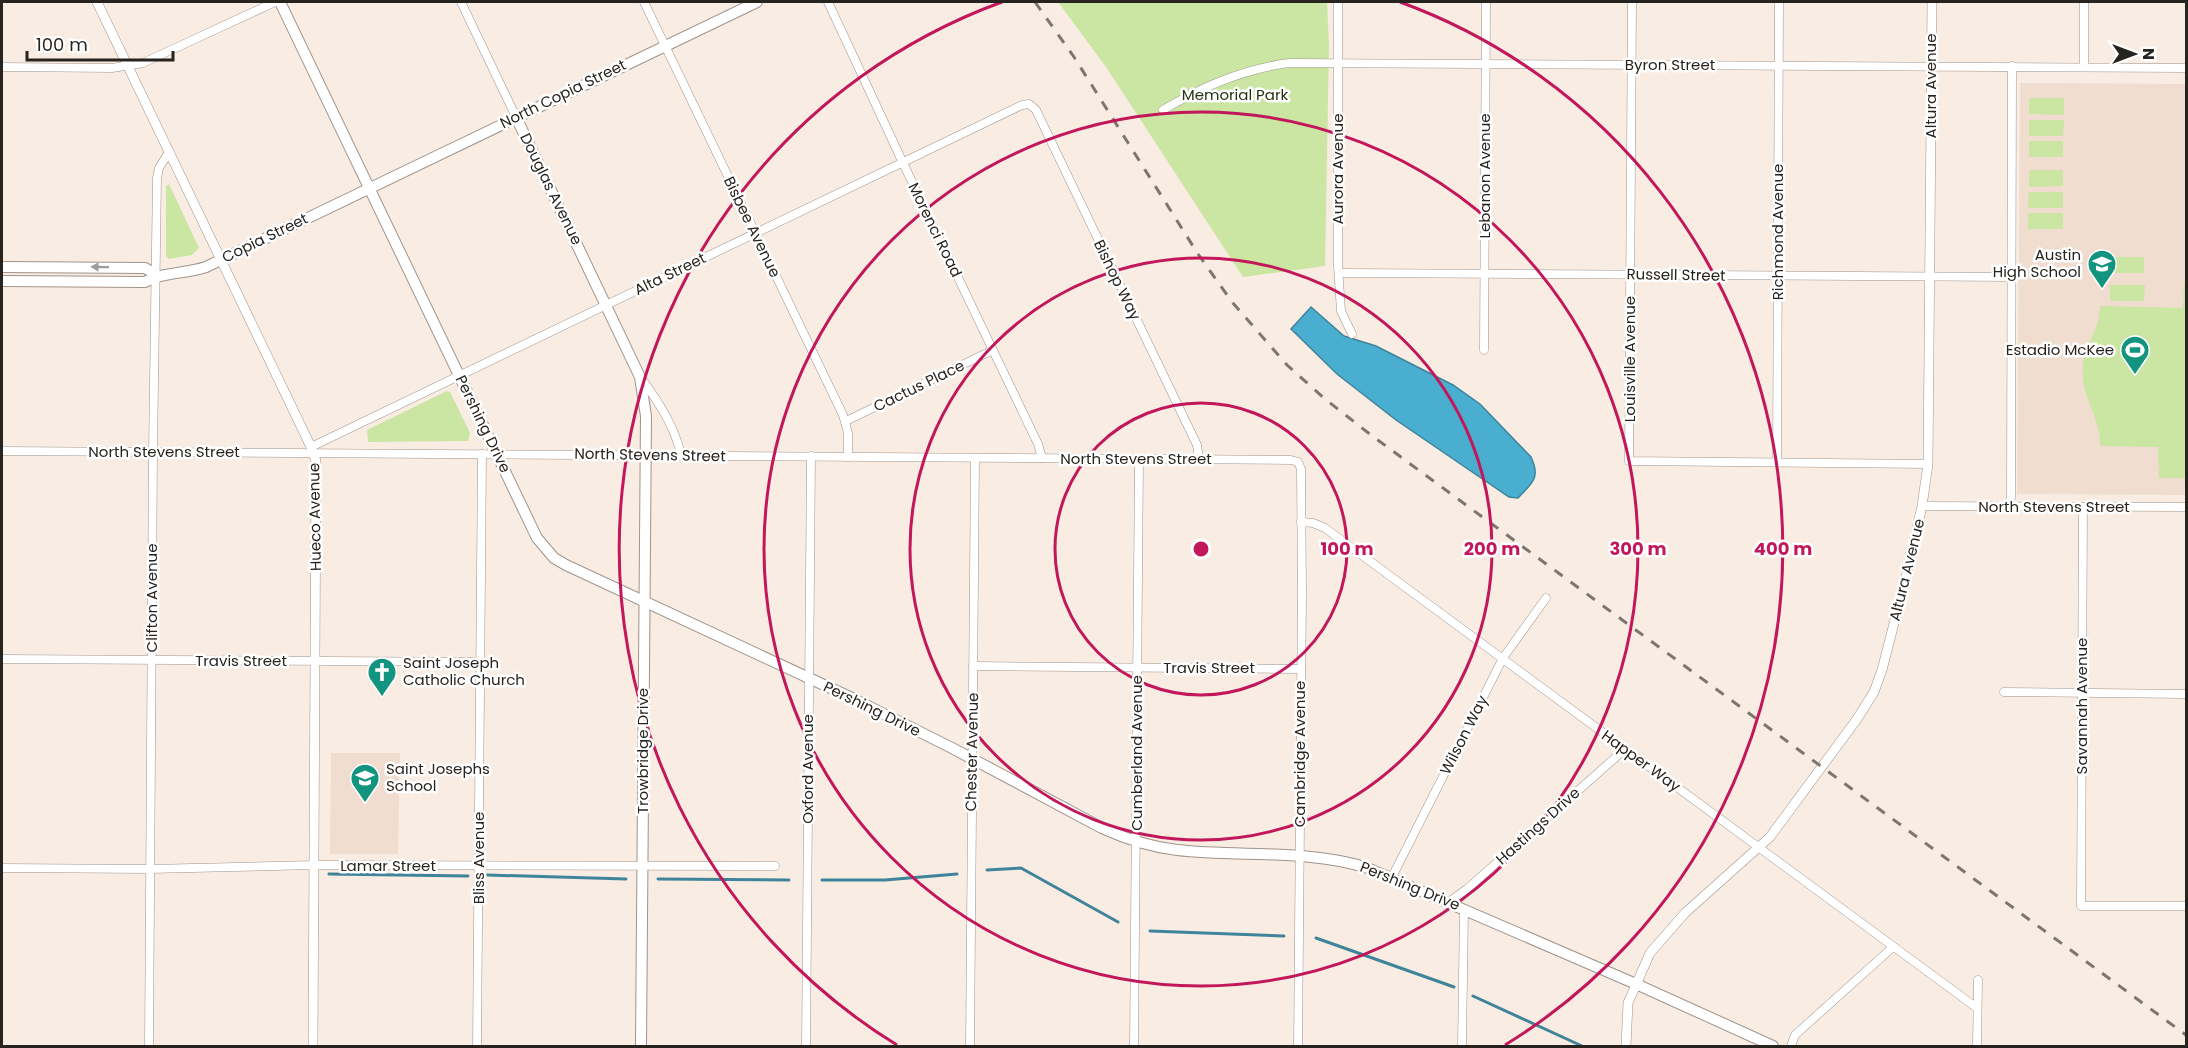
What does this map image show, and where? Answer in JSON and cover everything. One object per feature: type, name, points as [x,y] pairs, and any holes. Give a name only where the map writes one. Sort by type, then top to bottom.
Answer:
[{"type":"main road","name":"Pershing Drive","points":[[278,2],[537,538],[544,549],[566,565],[809,678],[972,759],[1102,828],[1136,841],[1178,850],[1300,856],[1348,862],[1392,877],[1773,1047]]},
{"type":"main road","name":"North Copia Street","points":[[369,187],[757,2]]},
{"type":"main road","name":"Douglas Avenue","points":[[516,117],[640,376],[646,416],[646,455]]},
{"type":"main road","name":"Copia Street","points":[[2,281],[145,282],[157,275],[191,272],[369,187]]},
{"type":"main road","name":"Copia Street","points":[[2,267],[145,268],[157,275]]},
{"type":"main road","name":"Trowbridge Drive","points":[[641,1047],[646,455]]},
{"type":"street","name":"Hueco Avenue","points":[[97,2],[313,450],[317,472],[313,1047]]},
{"type":"street","points":[[2,67],[128,66],[143,63],[278,2]]},
{"type":"street","name":"Douglas Avenue","points":[[461,2],[516,117]]},
{"type":"street","name":"Bisbee Avenue","points":[[644,2],[846,421],[848,457]]},
{"type":"street","name":"Morenci Road","points":[[828,2],[1038,444],[1042,458]]},
{"type":"street","name":"Aurora Avenue","points":[[1338,2],[1338,265],[1341,311],[1352,334]]},
{"type":"street","name":"Lebanon Avenue","points":[[1484,350],[1486,2]]},
{"type":"street","name":"Louisville Avenue","points":[[1632,2],[1629,461],[1777,463]]},
{"type":"street","name":"Richmond Avenue","points":[[1777,463],[1779,2]]},
{"type":"street","name":"Altura Avenue","points":[[1626,1047],[1628,1003],[1650,953],[1685,913],[1780,826],[1857,719],[1874,692],[1882,670],[1922,506],[1928,464],[1932,2]]},
{"type":"street","points":[[2084,2],[2084,66]]},
{"type":"street","name":"Byron Street","points":[[1163,110],[1188,95],[1242,73],[1290,63],[2187,68]]},
{"type":"street","points":[[2008,507],[2011,497],[2013,277],[2012,66]]},
{"type":"street","name":"Alta Street","points":[[313,450],[606,304],[1022,105],[1029,104]]},
{"type":"street","name":"Bishop Way","points":[[1029,104],[1036,110],[1197,445],[1199,459]]},
{"type":"street","name":"Clifton Avenue","points":[[149,1047],[157,178],[159,168],[169,152]]},
{"type":"street","name":"Russell Street","points":[[1340,273],[2013,277]]},
{"type":"street","name":"Cactus Place","points":[[846,421],[993,350]]},
{"type":"street","name":"Douglas Avenue","points":[[640,376],[660,405],[679,445],[681,455]]},
{"type":"street","name":"North Stevens Street","points":[[2,451],[313,450],[482,454],[1199,459],[1298,462]]},
{"type":"street","name":"Bliss Avenue","points":[[477,1047],[482,454]]},
{"type":"street","name":"Oxford Avenue","points":[[806,1047],[811,456]]},
{"type":"street","name":"Chester Avenue","points":[[970,1047],[975,458]]},
{"type":"street","name":"Cumberland Avenue","points":[[1134,1047],[1139,459]]},
{"type":"street","name":"Cambridge Avenue","points":[[1298,462],[1301,470],[1298,1047]]},
{"type":"street","points":[[1777,463],[1928,464]]},
{"type":"street","name":"North Stevens Street","points":[[1922,506],[2187,507]]},
{"type":"street","name":"Savannah Avenue","points":[[2083,507],[2081,906],[2187,906]]},
{"type":"street","name":"Happer Way","points":[[1301,522],[1313,523],[1325,528],[1977,1008]]},
{"type":"street","name":"Wilson Way","points":[[1392,877],[1503,658],[1546,598]]},
{"type":"street","name":"Travis Street","points":[[2,659],[480,662]]},
{"type":"street","name":"Travis Street","points":[[973,666],[1301,669]]},
{"type":"street","points":[[2004,693],[2187,694]]},
{"type":"street","name":"Hastings Drive","points":[[1449,902],[1467,889],[1625,749]]},
{"type":"street","name":"Lamar Street","points":[[2,868],[150,869],[315,865],[775,866]]},
{"type":"street","points":[[1462,1047],[1464,909]]},
{"type":"street","points":[[1791,1047],[1795,1035],[1893,946]]},
{"type":"street","points":[[1977,1047],[1978,980]]},
{"type":"shaded area","name":"Austin High School","points":[[2020,83],[2186,84],[2186,495],[2017,494]]},
{"type":"shaded area","name":"Saint Josephs School","points":[[331,753],[400,753],[398,854],[330,854]]},
{"type":"green space","name":"Memorial Park","points":[[1058,2],[1327,2],[1329,45],[1325,266],[1243,277],[1106,67]]},
{"type":"green space","points":[[2029,98],[2064,98],[2064,115],[2029,114]]},
{"type":"green space","points":[[2029,120],[2064,120],[2063,136],[2029,136]]},
{"type":"green space","points":[[2029,141],[2063,141],[2063,157],[2029,157]]},
{"type":"green space","points":[[2029,170],[2063,170],[2063,186],[2029,187]]},
{"type":"green space","points":[[169,184],[199,248],[192,255],[169,259],[166,256],[166,186]]},
{"type":"green space","points":[[2029,192],[2063,192],[2063,208],[2028,208]]},
{"type":"green space","points":[[2028,213],[2063,213],[2063,229],[2028,229]]},
{"type":"green space","points":[[2110,257],[2144,257],[2144,273],[2110,273]]},
{"type":"green space","name":"Estadio McKee","points":[[2184,282],[2186,282],[2186,478],[2159,478],[2158,447],[2100,446],[2097,425],[2084,385],[2083,364],[2098,322],[2100,306],[2183,308]]},
{"type":"green space","points":[[2110,285],[2145,285],[2144,301],[2110,301]]},
{"type":"green space","points":[[447,391],[450,392],[470,433],[468,441],[368,442],[367,430]]},
{"type":"water","points":[[1311,307],[1344,336],[1376,346],[1453,385],[1480,404],[1531,457],[1535,475],[1531,484],[1518,498],[1509,497],[1396,420],[1337,374],[1291,329]]},
{"type":"waterway","points":[[987,870],[1021,868],[1118,922]]},
{"type":"waterway","points":[[329,874],[468,876]]},
{"type":"waterway","points":[[822,880],[885,880],[957,874]]},
{"type":"waterway","points":[[487,875],[626,879]]},
{"type":"waterway","points":[[658,879],[789,880]]},
{"type":"waterway","points":[[1150,931],[1284,936]]},
{"type":"waterway","points":[[1316,938],[1454,987]]},
{"type":"waterway","points":[[1473,996],[1582,1046]]},
{"type":"railway","points":[[1035,2],[1074,57],[1198,254],[1232,302],[1287,365],[1371,435],[2186,1035]]},
{"type":"place","name":"Austin High School","points":[[2102,290]]},
{"type":"place","name":"Estadio McKee","points":[[2135,376]]},
{"type":"place","name":"Saint Joseph Catholic Church","points":[[382,698]]},
{"type":"place","name":"Saint Josephs School","points":[[365,804]]}]
